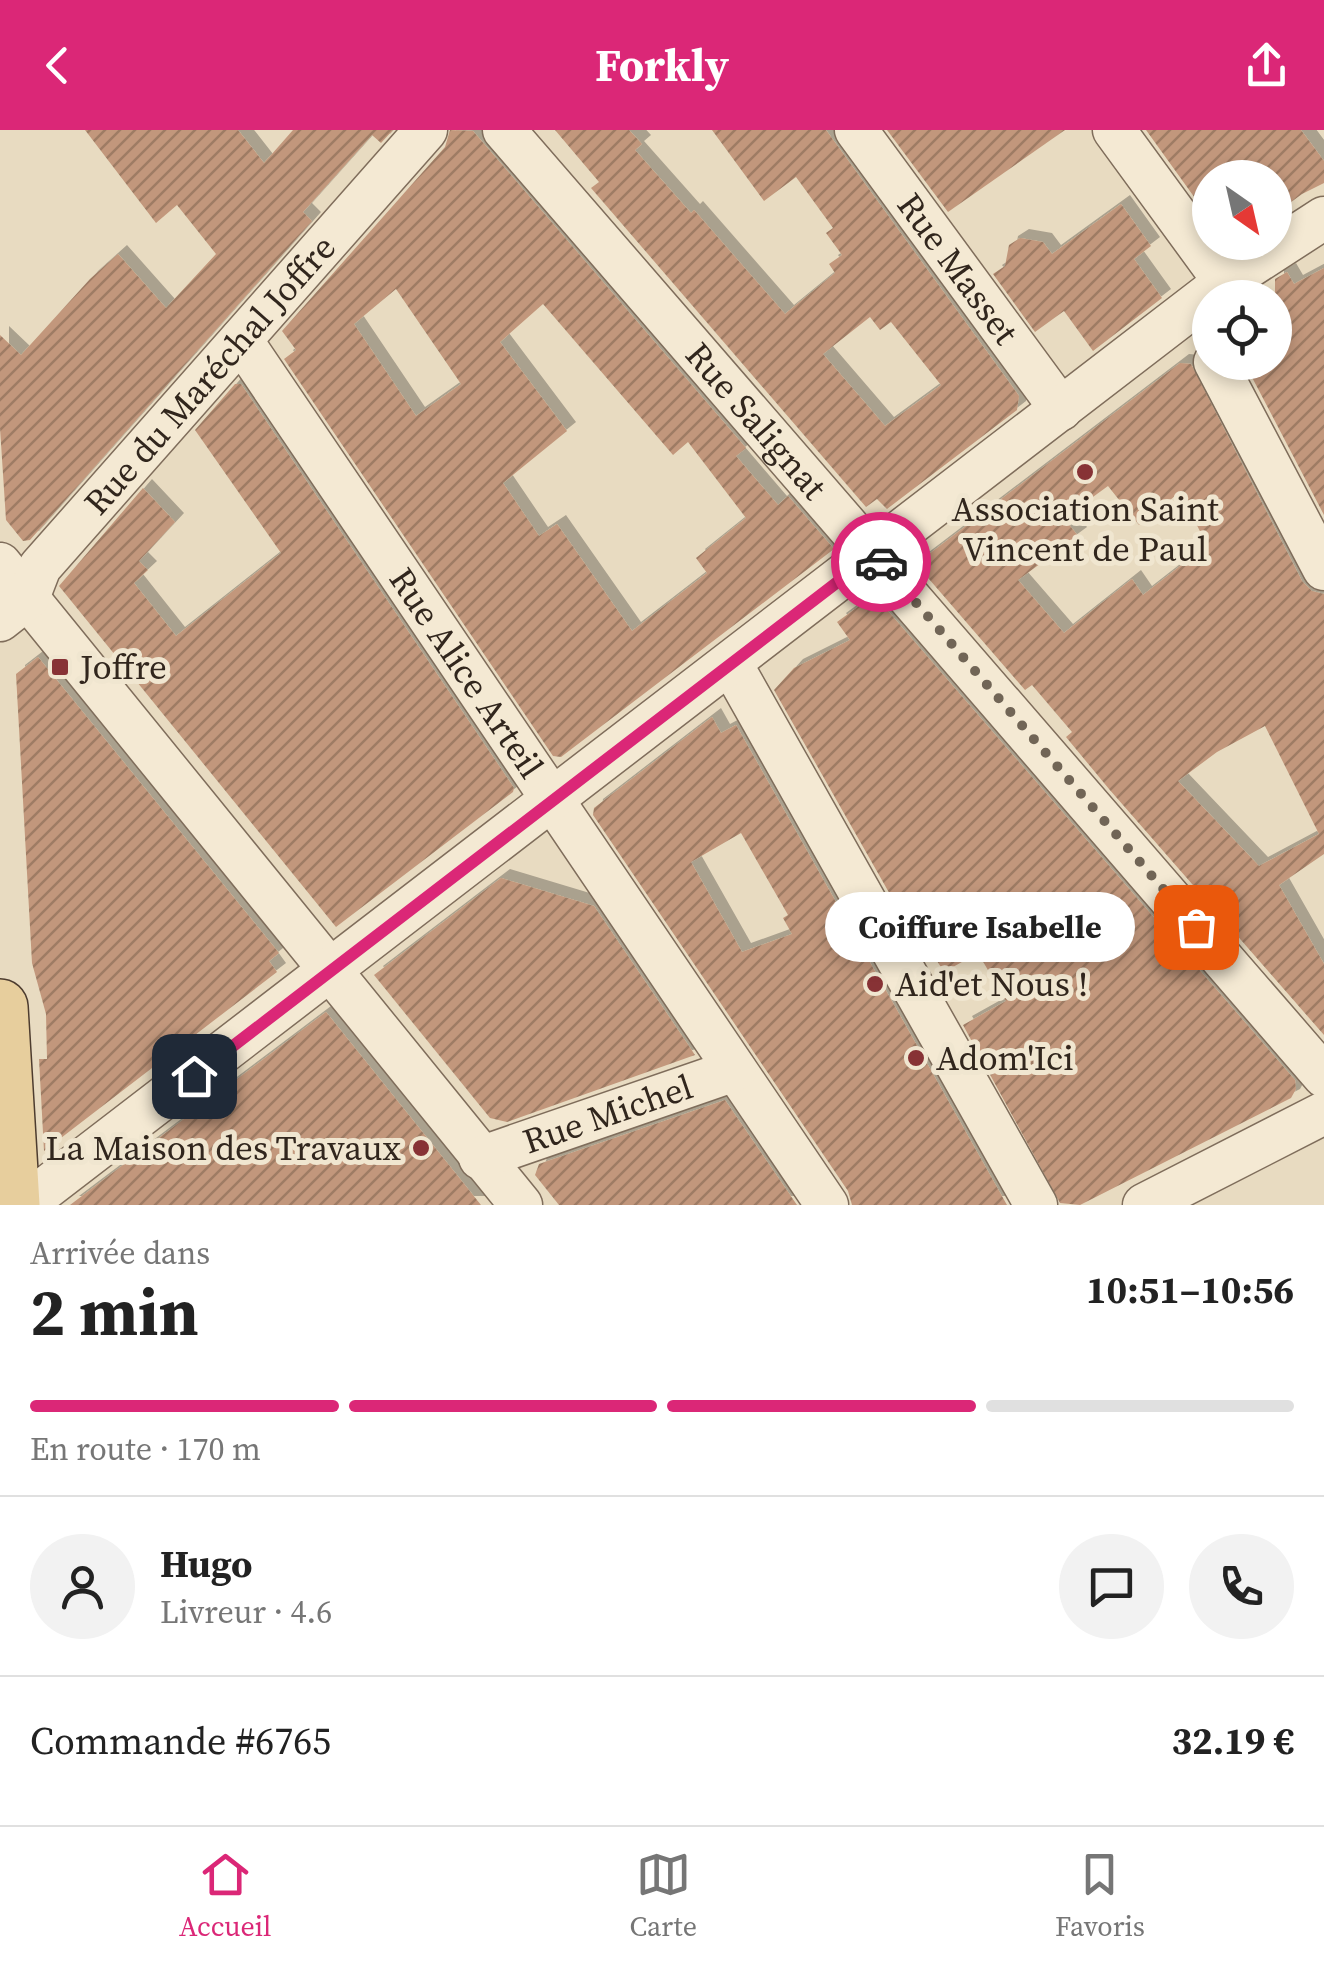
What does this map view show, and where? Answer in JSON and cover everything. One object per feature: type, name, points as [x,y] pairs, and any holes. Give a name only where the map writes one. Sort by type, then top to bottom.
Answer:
[{"type":"main road","points":[[0,1007],[12,1205]]},
{"type":"street","name":"Rue du Maréchal Joffre","points":[[14,609],[40,567],[426,130]]},
{"type":"street","name":"Rue Salignat","points":[[504,130],[1324,1076]]},
{"type":"street","name":"Rue Masset","points":[[856,130],[1061,409]]},
{"type":"street","points":[[1114,130],[1224,280]]},
{"type":"street","points":[[1228,280],[1324,218]]},
{"type":"street","points":[[24,1205],[1192,308]]},
{"type":"street","points":[[1188,311],[1192,319]]},
{"type":"street","name":"Rue Alice Arteil","points":[[242,340],[827,1205]]},
{"type":"street","points":[[1224,380],[1324,569]]},
{"type":"street","points":[[0,564],[14,609],[329,972],[521,1205]]},
{"type":"street","points":[[731,664],[1036,1205]]},
{"type":"street","name":"Rue Michel","points":[[480,1158],[736,1070]]},
{"type":"street","points":[[1144,1205],[1324,1113]]},
{"type":"building","points":[[85,130],[238,130],[264,163],[293,130],[393,130],[381,143],[372,135],[303,212],[312,221],[30,540],[23,541],[6,520],[0,428],[0,335],[21,355],[118,254],[166,308],[216,254],[177,205],[156,223]]},
{"type":"building","points":[[450,130],[473,131],[746,448],[736,456],[778,505],[788,496],[834,549],[561,757],[553,756],[284,359],[296,350],[282,331],[445,147]],"holes":[[[396,289],[461,384],[416,416],[354,324]],[[543,304],[673,455],[688,442],[746,518],[696,558],[707,573],[632,631],[557,524],[539,536],[503,483],[567,431],[500,342]]]},
{"type":"building","points":[[555,130],[629,130],[642,144],[635,150],[691,213],[694,210],[785,314],[835,273],[829,264],[842,255],[826,233],[833,228],[796,177],[764,201],[712,130],[826,130],[1019,396],[1017,410],[887,509],[877,499],[866,507],[591,188],[599,182]],"holes":[[[870,317],[880,330],[891,322],[941,385],[885,426],[823,354]]]},
{"type":"building","points":[[887,130],[1065,130],[948,212]]},
{"type":"building","points":[[1146,130],[1301,130],[1324,161],[1324,183],[1292,201],[1292,160],[1192,160],[1192,194]]},
{"type":"building","points":[[1121,204],[1151,246],[1134,259],[1162,298],[1093,351],[1064,311],[1035,332],[993,274],[1005,266],[1009,245],[1020,238],[1043,242],[1052,254]]},
{"type":"building","points":[[1324,268],[1324,515],[1253,380],[1292,380],[1292,281],[1294,284]]},
{"type":"building","points":[[1287,272],[1292,280],[1275,280],[1275,279]]},
{"type":"building","points":[[1180,363],[1191,364],[1192,380],[1199,380],[1302,581],[1312,591],[1324,594],[1324,854],[1279,885],[1324,964],[1324,1035],[1109,789],[1066,737],[1072,732],[1032,685],[1025,690],[916,564]],"holes":[[[1108,486],[1139,525],[1180,492],[1207,545],[1143,595],[1132,579],[1064,633],[1018,580],[1078,536],[1064,518]],[[1265,726],[1319,834],[1259,866],[1178,781],[1217,752]]]},
{"type":"building","points":[[235,384],[241,384],[514,788],[336,927],[59,586],[143,488],[175,522],[139,561],[148,570],[134,583],[176,636],[281,553],[195,430]]},
{"type":"building","points":[[874,595],[1295,1080],[1291,1098],[1080,1205],[1060,1203],[963,1025],[1006,1001],[978,953],[944,972],[932,953],[925,956],[774,690],[794,668],[850,640],[837,622]]},
{"type":"building","points":[[38,657],[279,953],[269,961],[277,972],[44,1151],[39,1059],[47,1059],[46,1014],[32,963],[16,674]]},
{"type":"building","points":[[712,717],[721,733],[736,725],[1007,1205],[852,1205],[848,1191],[593,815],[594,808]],"holes":[[[741,833],[788,915],[783,918],[792,934],[742,952],[691,862]]]},
{"type":"building","points":[[501,878],[594,906],[695,1055],[507,1122],[490,1118],[374,975]]},
{"type":"building","points":[[326,1012],[481,1205],[70,1205],[273,1052]]},
{"type":"building","points":[[725,1100],[797,1205],[559,1205],[535,1175],[539,1164]]},
{"type":"way so far","points":[[881,562],[1196,927]]},
{"type":"place","name":"Association Saint Vincent de Paul","points":[[1085,472]]},
{"type":"place","name":"Joffre","points":[[60,667]]},
{"type":"place","name":"Coiffure Isabelle","points":[[1196,927]]},
{"type":"place","name":"Aid'et Nous !","points":[[875,984]]},
{"type":"place","name":"Adom'Ici","points":[[916,1058]]},
{"type":"place","name":"La Maison des Travaux","points":[[421,1148]]},
{"type":"route","points":[[194,1076],[874,554],[881,562]]}]
